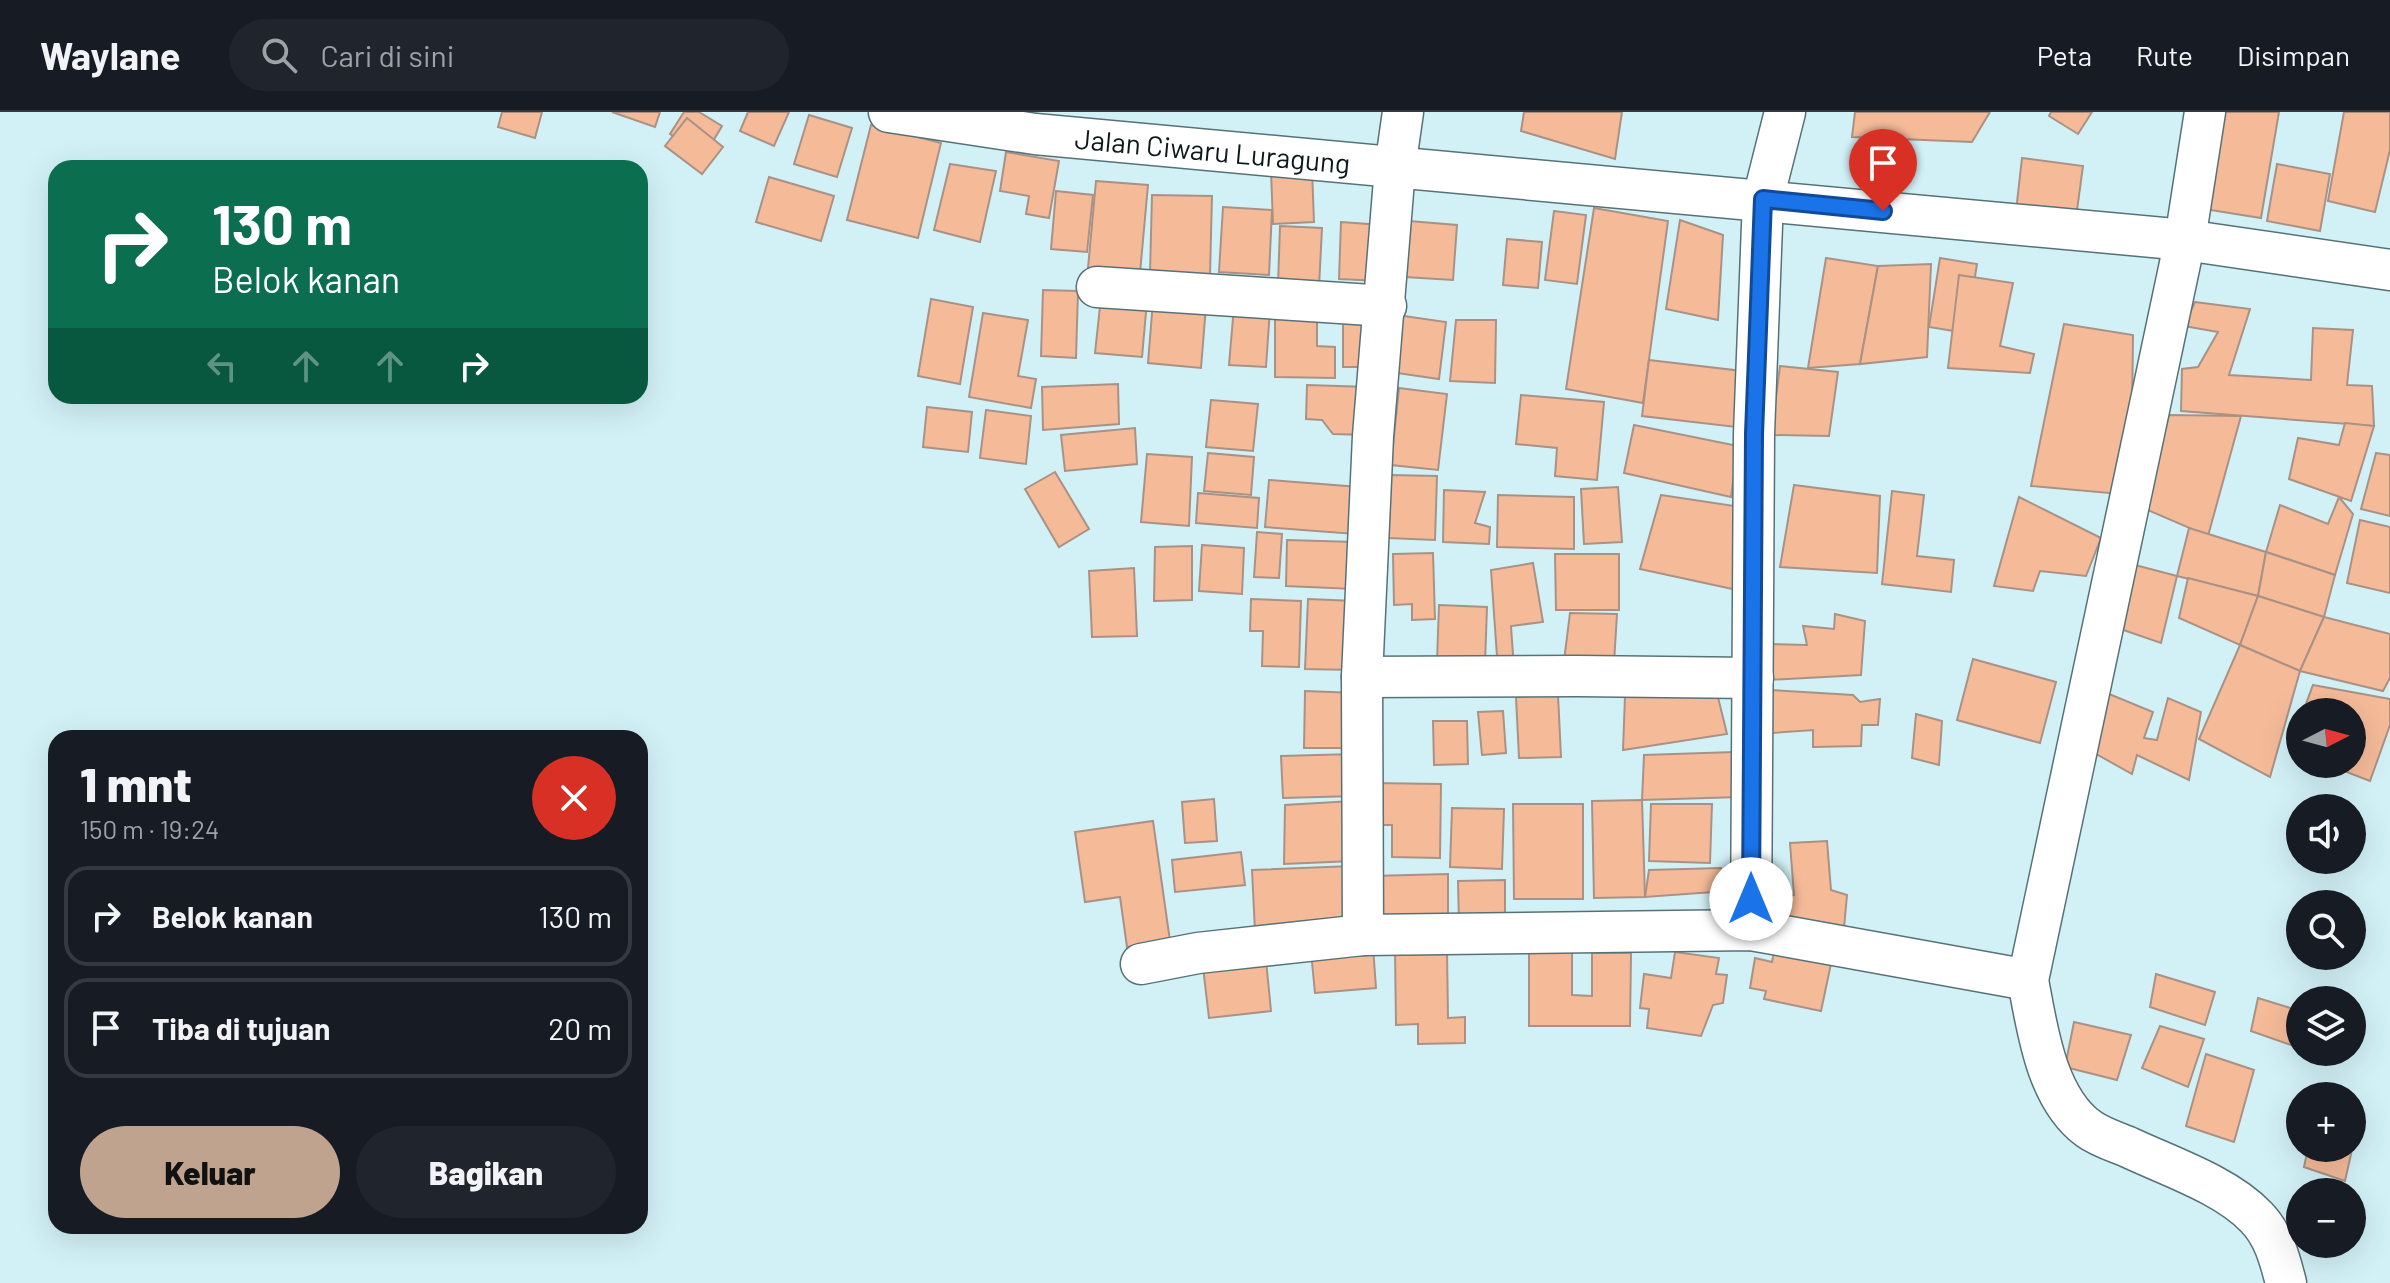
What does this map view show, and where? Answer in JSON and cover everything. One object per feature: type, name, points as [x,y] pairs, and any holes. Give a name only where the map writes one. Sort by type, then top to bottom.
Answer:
[{"type":"street","name":"Jalan Ciwaru Luragung","points":[[891,112],[1035,134],[2185,240],[2390,270]]},
{"type":"street","points":[[1363,935],[1362,677],[1373,436],[1395,168],[1403,112]]},
{"type":"street","points":[[1751,930],[1754,434],[1763,199],[1785,112]]},
{"type":"street","points":[[2205,112],[2185,240],[2028,980],[2037,1031],[2052,1081],[2070,1108],[2089,1129],[2221,1191],[2257,1217],[2279,1252],[2286,1283]]},
{"type":"street","points":[[1097,287],[1386,306]]},
{"type":"street","points":[[1362,677],[1753,678]]},
{"type":"street","points":[[1141,964],[1198,953],[1363,935],[1751,930],[2028,980]]},
{"type":"building","points":[[502,112],[542,112],[535,138],[498,127]]},
{"type":"building","points":[[612,112],[660,112],[655,127]]},
{"type":"building","points":[[684,112],[699,112],[722,126],[704,156],[670,134]]},
{"type":"building","points":[[748,112],[789,112],[774,146],[740,131]]},
{"type":"building","points":[[1524,112],[1622,112],[1615,159],[1521,131]]},
{"type":"building","points":[[1855,112],[1990,112],[1972,142],[1852,137]]},
{"type":"building","points":[[2051,112],[2092,112],[2078,134],[2049,116]]},
{"type":"building","points":[[2215,112],[2279,112],[2261,218],[2198,208]]},
{"type":"building","points":[[2344,112],[2390,112],[2390,150],[2375,212],[2328,201]]},
{"type":"building","points":[[809,115],[852,128],[837,177],[794,164]]},
{"type":"building","points":[[687,118],[723,147],[702,174],[665,146]]},
{"type":"building","points":[[871,125],[941,143],[918,238],[847,220]]},
{"type":"building","points":[[1006,152],[1059,161],[1049,218],[1026,214],[1029,196],[1000,191]]},
{"type":"building","points":[[2022,158],[2083,166],[2076,218],[2016,211]]},
{"type":"building","points":[[950,164],[996,171],[980,242],[934,230]]},
{"type":"building","points":[[2277,164],[2330,174],[2320,231],[2267,221]]},
{"type":"building","points":[[1312,169],[1314,222],[1273,224],[1271,171]]},
{"type":"building","points":[[769,177],[834,196],[821,241],[756,222]]},
{"type":"building","points":[[1096,181],[1148,185],[1140,273],[1088,268]]},
{"type":"building","points":[[1056,191],[1093,195],[1087,252],[1051,249]]},
{"type":"building","points":[[1152,195],[1212,196],[1210,275],[1150,274]]},
{"type":"building","points":[[1223,207],[1272,210],[1269,275],[1219,272]]},
{"type":"building","points":[[1594,208],[1668,221],[1643,403],[1566,389]]},
{"type":"building","points":[[1554,211],[1586,215],[1577,284],[1545,280]]},
{"type":"building","points":[[1680,220],[1723,235],[1718,320],[1666,309]]},
{"type":"building","points":[[1409,221],[1457,225],[1453,280],[1405,277]]},
{"type":"building","points":[[1341,222],[1382,225],[1380,281],[1339,279]]},
{"type":"building","points":[[1280,226],[1322,228],[1319,287],[1278,285]]},
{"type":"building","points":[[1507,239],[1542,242],[1538,288],[1503,285]]},
{"type":"building","points":[[1826,258],[1878,266],[1860,364],[1808,368]]},
{"type":"building","points":[[1940,258],[1977,264],[1966,333],[1929,327]]},
{"type":"building","points":[[1931,264],[1927,357],[1860,364],[1878,266]]},
{"type":"building","points":[[1959,275],[2013,283],[2000,346],[2034,354],[2030,373],[1948,368]]},
{"type":"building","points":[[1043,290],[1078,291],[1076,358],[1041,356]]},
{"type":"building","points":[[1101,297],[1147,301],[1142,357],[1095,353]]},
{"type":"building","points":[[931,299],[973,307],[960,384],[918,376]]},
{"type":"building","points":[[1153,301],[1206,306],[1201,368],[1148,363]]},
{"type":"building","points":[[2195,302],[2250,309],[2229,375],[2311,380],[2313,328],[2353,330],[2347,385],[2372,386],[2374,426],[2181,411],[2182,369],[2198,367],[2218,332],[2184,326]]},
{"type":"building","points":[[1234,306],[1270,309],[1266,367],[1229,365]]},
{"type":"building","points":[[1275,310],[1317,311],[1317,346],[1335,347],[1335,378],[1275,377]]},
{"type":"building","points":[[983,313],[1028,320],[1018,376],[1036,379],[1031,408],[969,397]]},
{"type":"building","points":[[1397,315],[1446,322],[1439,379],[1390,372]]},
{"type":"building","points":[[1456,320],[1496,320],[1495,383],[1450,381]]},
{"type":"building","points":[[1343,322],[1375,323],[1375,367],[1343,367]]},
{"type":"building","points":[[2064,324],[2133,335],[2131,495],[2031,486]]},
{"type":"building","points":[[1649,360],[1742,371],[1736,427],[1642,416]]},
{"type":"building","points":[[1780,366],[1838,372],[1829,436],[1771,435]]},
{"type":"building","points":[[1118,384],[1119,424],[1043,430],[1042,387]]},
{"type":"building","points":[[1307,385],[1369,387],[1367,435],[1333,434],[1322,420],[1306,419]]},
{"type":"building","points":[[1399,388],[1447,394],[1438,470],[1391,465]]},
{"type":"building","points":[[1521,395],[1604,402],[1597,480],[1555,476],[1557,448],[1516,444]]},
{"type":"building","points":[[1211,400],[1258,404],[1253,451],[1206,447]]},
{"type":"building","points":[[927,407],[972,412],[968,452],[923,447]]},
{"type":"building","points":[[986,410],[1031,416],[1026,464],[980,458]]},
{"type":"building","points":[[2169,415],[2241,416],[2208,536],[2143,508]]},
{"type":"building","points":[[2345,423],[2374,426],[2351,501],[2289,479],[2298,438],[2339,445]]},
{"type":"building","points":[[1634,425],[1738,446],[1731,497],[1624,473]]},
{"type":"building","points":[[1135,428],[1137,464],[1065,471],[1061,435]]},
{"type":"building","points":[[1208,453],[1254,457],[1251,495],[1204,491]]},
{"type":"building","points":[[2376,453],[2390,455],[2390,516],[2361,509]]},
{"type":"building","points":[[1147,454],[1192,457],[1189,526],[1141,522]]},
{"type":"building","points":[[1055,472],[1089,529],[1059,547],[1025,489]]},
{"type":"building","points":[[1391,475],[1437,476],[1435,540],[1388,538]]},
{"type":"building","points":[[1269,480],[1359,487],[1355,534],[1265,527]]},
{"type":"building","points":[[1794,485],[1880,496],[1877,573],[1780,567]]},
{"type":"building","points":[[1618,487],[1622,542],[1584,544],[1581,489]]},
{"type":"building","points":[[1444,490],[1485,492],[1475,523],[1490,527],[1489,544],[1443,542]]},
{"type":"building","points":[[1892,491],[1924,495],[1917,556],[1954,560],[1951,592],[1882,584]]},
{"type":"building","points":[[1198,493],[1259,498],[1257,528],[1196,523]]},
{"type":"building","points":[[1498,495],[1574,497],[1574,549],[1497,547]]},
{"type":"building","points":[[1661,495],[1741,507],[1737,590],[1640,569]]},
{"type":"building","points":[[2019,497],[2101,538],[2086,576],[2040,571],[2033,591],[1994,586]]},
{"type":"building","points":[[2339,497],[2353,514],[2335,575],[2266,552],[2280,505],[2328,524]]},
{"type":"building","points":[[2360,520],[2390,527],[2390,593],[2347,583]]},
{"type":"building","points":[[2189,528],[2266,552],[2258,596],[2177,576]]},
{"type":"building","points":[[1257,532],[1282,534],[1279,578],[1254,577]]},
{"type":"building","points":[[1287,540],[1355,542],[1354,589],[1286,586]]},
{"type":"building","points":[[1202,545],[1244,548],[1242,594],[1199,591]]},
{"type":"building","points":[[1192,546],[1192,600],[1154,601],[1155,547]]},
{"type":"building","points":[[2266,552],[2335,575],[2324,617],[2258,596]]},
{"type":"building","points":[[1433,553],[1435,619],[1412,620],[1412,604],[1394,605],[1393,554]]},
{"type":"building","points":[[1555,554],[1619,554],[1619,610],[1556,610]]},
{"type":"building","points":[[2116,560],[2177,576],[2161,643],[2103,623]]},
{"type":"building","points":[[1533,563],[1543,622],[1511,626],[1514,669],[1498,671],[1491,570]]},
{"type":"building","points":[[1134,568],[1137,636],[1092,637],[1089,571]]},
{"type":"building","points":[[2188,578],[2258,596],[2240,645],[2179,618]]},
{"type":"building","points":[[2258,596],[2324,617],[2300,671],[2240,645]]},
{"type":"building","points":[[1251,599],[1301,601],[1299,667],[1262,666],[1263,631],[1250,631]]},
{"type":"building","points":[[1308,599],[1354,601],[1353,670],[1305,669]]},
{"type":"building","points":[[1439,605],[1487,607],[1485,663],[1437,661]]},
{"type":"building","points":[[1570,613],[1617,614],[1614,663],[1563,669]]},
{"type":"building","points":[[1835,614],[1865,621],[1861,675],[1768,680],[1771,644],[1807,645],[1803,626],[1834,629]]},
{"type":"building","points":[[2324,617],[2390,634],[2390,678],[2383,691],[2300,671]]},
{"type":"building","points":[[2240,645],[2300,671],[2292,698],[2286,698],[2286,720],[2270,777],[2199,739]]},
{"type":"building","points":[[1973,659],[2056,682],[2040,743],[1957,720]]},
{"type":"building","points":[[1714,681],[1727,734],[1623,750],[1625,696]]},
{"type":"building","points":[[2313,685],[2390,699],[2390,725],[2370,781],[2362,778],[2366,778],[2366,698],[2308,698]]},
{"type":"building","points":[[1770,690],[1853,695],[1860,702],[1880,699],[1878,725],[1862,725],[1861,746],[1813,747],[1813,730],[1772,733]]},
{"type":"building","points":[[1305,691],[1356,693],[1354,748],[1304,748]]},
{"type":"building","points":[[2109,694],[2153,712],[2144,738],[2157,740],[2168,698],[2201,712],[2189,780],[2137,755],[2132,774],[2089,750]]},
{"type":"building","points":[[1558,695],[1561,757],[1519,758],[1516,697]]},
{"type":"building","points":[[1503,711],[1506,753],[1482,755],[1478,712]]},
{"type":"building","points":[[1916,714],[1942,721],[1939,765],[1912,758]]},
{"type":"building","points":[[1433,721],[1467,721],[1468,764],[1434,765]]},
{"type":"building","points":[[1734,752],[1740,797],[1642,800],[1644,755]]},
{"type":"building","points":[[1354,754],[1355,796],[1283,798],[1281,756]]},
{"type":"building","points":[[1372,783],[1441,784],[1440,858],[1392,857],[1392,825],[1371,825]]},
{"type":"building","points":[[1214,799],[1217,841],[1185,843],[1182,802]]},
{"type":"building","points":[[1642,800],[1645,897],[1594,898],[1592,801]]},
{"type":"building","points":[[1352,801],[1353,861],[1284,864],[1285,805]]},
{"type":"building","points":[[1513,804],[1583,804],[1583,899],[1514,899]]},
{"type":"building","points":[[1651,804],[1712,804],[1710,863],[1649,861]]},
{"type":"building","points":[[1452,808],[1504,809],[1502,869],[1450,867]]},
{"type":"building","points":[[1153,821],[1170,941],[1127,947],[1120,897],[1085,902],[1075,832]]},
{"type":"building","points":[[1827,841],[1831,890],[1847,895],[1844,928],[1761,919],[1766,894],[1794,895],[1790,843]]},
{"type":"building","points":[[1241,852],[1245,885],[1175,892],[1172,860]]},
{"type":"building","points":[[1352,866],[1355,926],[1255,931],[1252,870]]},
{"type":"building","points":[[1721,868],[1727,891],[1645,897],[1649,870]]},
{"type":"building","points":[[1448,874],[1448,925],[1373,926],[1372,876]]},
{"type":"building","points":[[1505,880],[1505,922],[1459,925],[1458,881]]},
{"type":"building","points":[[1572,943],[1572,995],[1592,996],[1592,953],[1631,953],[1630,1026],[1529,1026],[1529,944]]},
{"type":"building","points":[[1373,947],[1376,988],[1315,993],[1311,952]]},
{"type":"building","points":[[1775,947],[1832,959],[1821,1011],[1764,999],[1766,991],[1750,988],[1755,958],[1772,962]]},
{"type":"building","points":[[1447,949],[1448,1018],[1465,1017],[1465,1043],[1418,1044],[1418,1024],[1396,1025],[1395,950]]},
{"type":"building","points":[[1675,952],[1719,958],[1716,974],[1727,975],[1723,1003],[1713,1005],[1701,1036],[1647,1028],[1649,1009],[1640,1008],[1644,974],[1671,978]]},
{"type":"building","points":[[1266,960],[1271,1011],[1209,1018],[1203,967]]},
{"type":"building","points":[[2156,974],[2215,992],[2205,1025],[2150,1007]]},
{"type":"building","points":[[2258,998],[2286,1007],[2286,1043],[2251,1031]]},
{"type":"building","points":[[2074,1022],[2131,1035],[2117,1080],[2065,1067]]},
{"type":"building","points":[[2160,1026],[2204,1039],[2188,1087],[2142,1068]]},
{"type":"building","points":[[2206,1054],[2254,1070],[2234,1142],[2186,1126]]},
{"type":"building","points":[[2305,1162],[2349,1162],[2346,1178],[2336,1178],[2304,1167]]},
{"type":"route","points":[[1751,899],[1754,434],[1763,199],[1883,211]]}]
